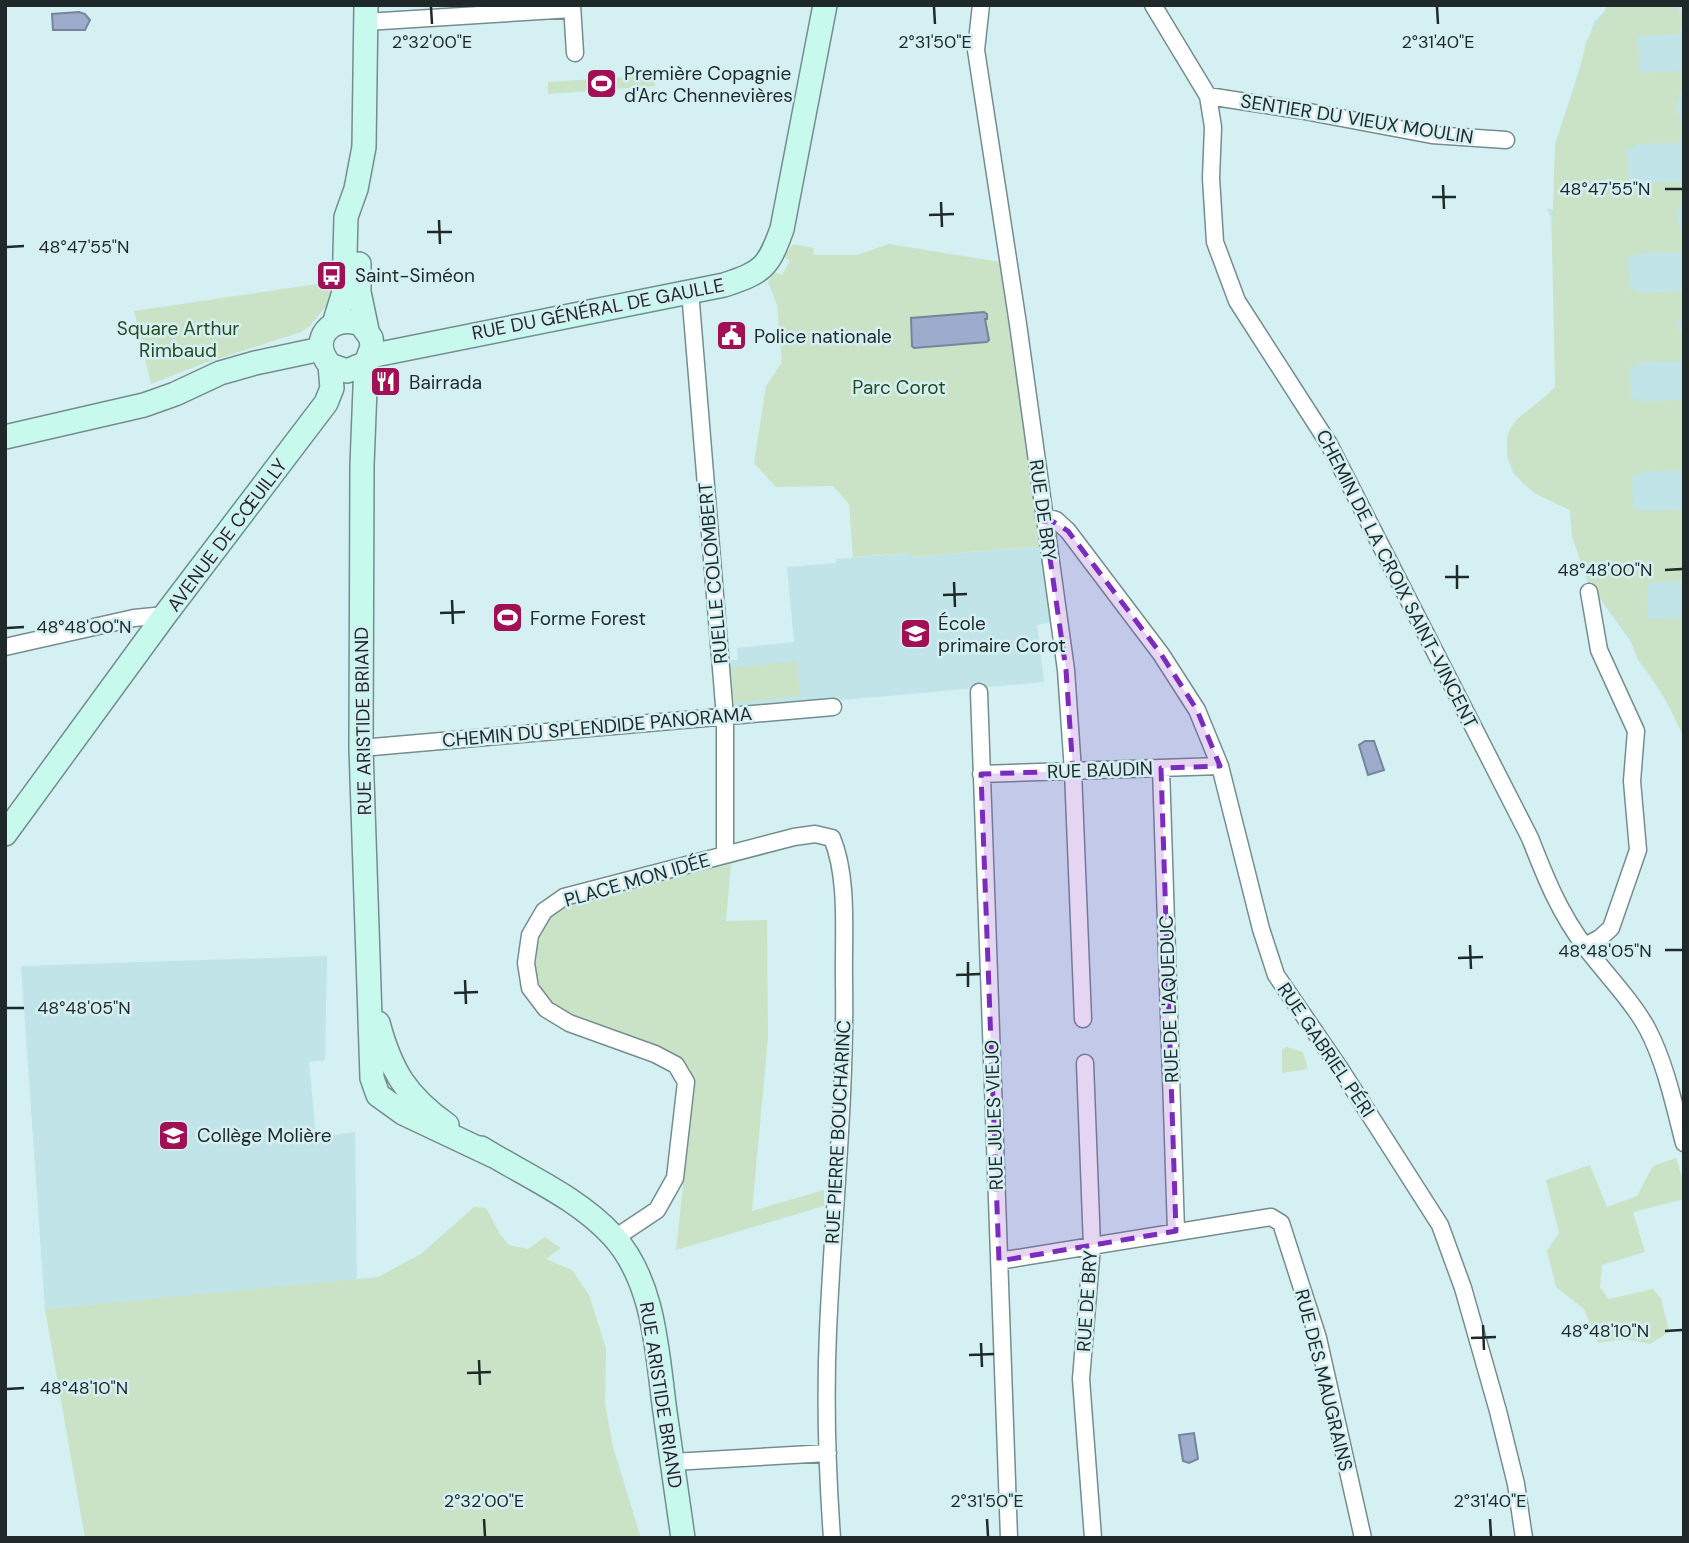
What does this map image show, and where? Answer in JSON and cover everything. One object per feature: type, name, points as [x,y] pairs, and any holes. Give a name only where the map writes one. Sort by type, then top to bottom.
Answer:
[{"type":"street","name":"RUE DU GÉNÉRAL DE GAULLE","points":[[368,360],[724,285],[762,269],[772,257],[782,229],[825,5]]},
{"type":"street","name":"RUE DE BRY","points":[[981,5],[976,50],[1018,324],[1066,670],[1083,1019]]},
{"type":"street","name":"CHEMIN DE LA CROIX SAINT-VINCENT","points":[[1153,5],[1208,96],[1213,127],[1211,178],[1215,242],[1237,301],[1329,444],[1530,838],[1552,894],[1585,946],[1646,1027],[1671,1090],[1684,1143]]},
{"type":"street","points":[[331,361],[324,334],[334,324],[344,292],[345,229],[349,204],[356,189],[362,161],[365,132],[366,13],[572,7],[575,53]]},
{"type":"street","name":"SENTIER DU VIEUX MOULIN","points":[[1208,96],[1432,135],[1506,141]]},
{"type":"street","points":[[5,437],[144,405],[220,373],[255,363],[331,361],[354,370],[368,360],[372,347],[359,292],[359,203],[356,189]]},
{"type":"street","name":"RUELLE COLOMBERT","points":[[690,291],[724,717],[725,855]]},
{"type":"street","points":[[334,324],[352,321],[367,330]]},
{"type":"street","name":"RUE ARISTIDE BRIAND","points":[[368,360],[362,465],[360,748],[372,1078],[378,1094],[403,1113],[494,1156],[567,1197],[615,1238],[638,1273],[649,1308],[683,1538]]},
{"type":"street","name":"RUE ARISTIDE BRIAND","points":[[331,361],[348,386],[362,465]]},
{"type":"street","name":"AVENUE DE CŒUILLY","points":[[5,834],[326,402],[332,388],[331,361]]},
{"type":"street","name":"RUE GABRIEL PÉRI","points":[[1044,516],[1056,520],[1068,531],[1161,654],[1197,710],[1220,766],[1261,929],[1276,975],[1341,1070],[1440,1226],[1463,1288],[1498,1410],[1516,1484],[1524,1538]]},
{"type":"street","points":[[1585,946],[1611,928],[1638,850],[1632,781],[1636,731],[1600,650],[1590,592]]},
{"type":"street","points":[[5,648],[134,618],[166,615]]},
{"type":"street","name":"RUE JULES VIEJO","points":[[979,692],[1009,1538]]},
{"type":"street","name":"CHEMIN DU SPLENDIDE PANORAMA","points":[[360,748],[833,706]]},
{"type":"street","name":"RUE BAUDIN","points":[[981,774],[1220,766]]},
{"type":"street","name":"RUE DE L'AQUEDUC","points":[[1161,768],[1176,1231]]},
{"type":"street","name":"RUE PIERRE BOUCHARINC","points":[[725,855],[815,834],[832,838],[839,855],[845,1044],[828,1334],[828,1452],[832,1538]]},
{"type":"street","name":"PLACE MON IDÉE","points":[[615,1238],[657,1210],[675,1178],[687,1082],[676,1065],[654,1054],[569,1023],[546,1009],[530,988],[526,963],[530,935],[544,911],[564,897],[725,855]]},
{"type":"street","name":"RUE DE BRY","points":[[1085,1063],[1092,1245],[1081,1379],[1093,1538]]},
{"type":"street","name":"RUE DES MAUGRAINS","points":[[1176,1231],[1271,1217],[1281,1223],[1318,1338],[1363,1538]]},
{"type":"street","points":[[999,1261],[1176,1231]]},
{"type":"street","points":[[673,1462],[828,1452]]},
{"type":"highlighted area","points":[[1044,516],[1068,531],[1161,654],[1197,710],[1220,766],[1161,768],[1176,1231],[999,1261],[981,774],[1073,771],[1066,670]]},
{"type":"shaded area","points":[[1611,5],[1684,5],[1684,738],[1665,696],[1638,660],[1632,643],[1587,581],[1573,537],[1570,509],[1534,493],[1513,473],[1507,456],[1508,434],[1516,420],[1557,387],[1551,217],[1547,209],[1581,209],[1556,143],[1594,22]]},
{"type":"shaded area","points":[[79,12],[90,20],[85,30],[53,30],[52,14]]},
{"type":"shaded area","points":[[984,312],[987,314],[987,342],[914,348],[912,346],[911,318]]},
{"type":"shaded area","name":"École primaire Corot","points":[[1042,546],[1053,622],[1037,625],[1044,682],[730,710],[726,660],[738,660],[737,648],[794,642],[787,567],[836,563],[836,559],[910,553],[911,557]]},
{"type":"shaded area","points":[[1365,741],[1374,741],[1384,770],[1368,775],[1359,745]]},
{"type":"shaded area","name":"Collège Molière","points":[[327,956],[325,1060],[309,1062],[316,1137],[355,1132],[357,1280],[45,1309],[21,966]]},
{"type":"shaded area","points":[[1194,1433],[1198,1459],[1189,1463],[1183,1461],[1179,1435]]},
{"type":"green space","points":[[1608,5],[1678,5],[1678,13],[1684,13],[1684,28],[1679,28],[1680,34],[1638,36],[1640,73],[1680,71],[1681,78],[1684,78],[1684,93],[1679,93],[1679,100],[1676,101],[1677,115],[1680,115],[1680,122],[1684,122],[1684,136],[1680,137],[1680,143],[1635,144],[1635,147],[1627,148],[1629,181],[1681,182],[1681,188],[1684,188],[1684,202],[1679,202],[1677,210],[1677,224],[1680,224],[1680,231],[1684,232],[1681,252],[1636,253],[1636,256],[1628,257],[1630,290],[1637,290],[1638,293],[1682,291],[1684,311],[1681,311],[1681,319],[1678,319],[1679,333],[1682,333],[1684,341],[1682,361],[1638,362],[1637,366],[1630,366],[1631,399],[1639,399],[1639,402],[1684,400],[1681,429],[1684,470],[1640,472],[1640,475],[1632,476],[1633,509],[1684,510],[1684,581],[1647,583],[1648,619],[1684,618],[1684,736],[1665,699],[1636,655],[1629,638],[1589,583],[1572,537],[1570,510],[1548,500],[1521,481],[1509,461],[1507,449],[1508,436],[1514,423],[1555,387],[1552,238],[1555,144],[1580,70],[1586,42]]},
{"type":"green space","name":"Première Copagnie d'Arc Chennevières","points":[[655,75],[655,86],[548,94],[548,82]]},
{"type":"green space","name":"Parc Corot","points":[[793,244],[814,248],[813,255],[857,255],[889,244],[1001,262],[1042,546],[910,557],[910,553],[853,557],[849,504],[833,486],[776,487],[754,463],[766,386],[782,362],[777,305],[768,282],[775,272],[782,275],[790,261],[784,257]]},
{"type":"green space","name":"Square Arthur Rimbaud","points":[[331,282],[331,300],[310,326],[301,332],[202,364],[151,384],[134,311]]},
{"type":"green space","points":[[797,661],[800,696],[734,703],[731,668]]},
{"type":"green space","points":[[731,864],[726,921],[767,920],[768,1038],[752,1211],[824,1190],[824,1206],[676,1250],[694,1084],[690,1069],[677,1056],[584,1022],[547,1004],[531,974],[534,942],[549,918],[572,904]]},
{"type":"green space","points":[[1287,1047],[1303,1052],[1308,1069],[1282,1073],[1282,1049]]},
{"type":"green space","points":[[1676,1158],[1684,1184],[1684,1199],[1633,1212],[1645,1252],[1602,1265],[1600,1287],[1609,1299],[1653,1289],[1661,1298],[1669,1332],[1650,1344],[1626,1339],[1598,1343],[1584,1309],[1556,1287],[1547,1251],[1559,1233],[1546,1180],[1590,1165],[1607,1207],[1637,1196],[1653,1166]]},
{"type":"green space","points":[[474,1207],[486,1208],[509,1245],[528,1249],[545,1237],[561,1248],[546,1259],[572,1270],[589,1295],[606,1348],[605,1403],[613,1447],[641,1538],[85,1538],[45,1309],[378,1277],[421,1254]]},
{"type":"place","name":"Première Copagnie d'Arc Chennevières","points":[[601,84]]},
{"type":"place","name":"Saint-Siméon","points":[[332,275]]},
{"type":"place","name":"Police nationale","points":[[731,336]]},
{"type":"place","name":"Bairrada","points":[[386,382]]},
{"type":"place","name":"Forme Forest","points":[[507,618]]},
{"type":"place","name":"École primaire Corot","points":[[915,634]]},
{"type":"place","name":"Collège Molière","points":[[174,1135]]}]
